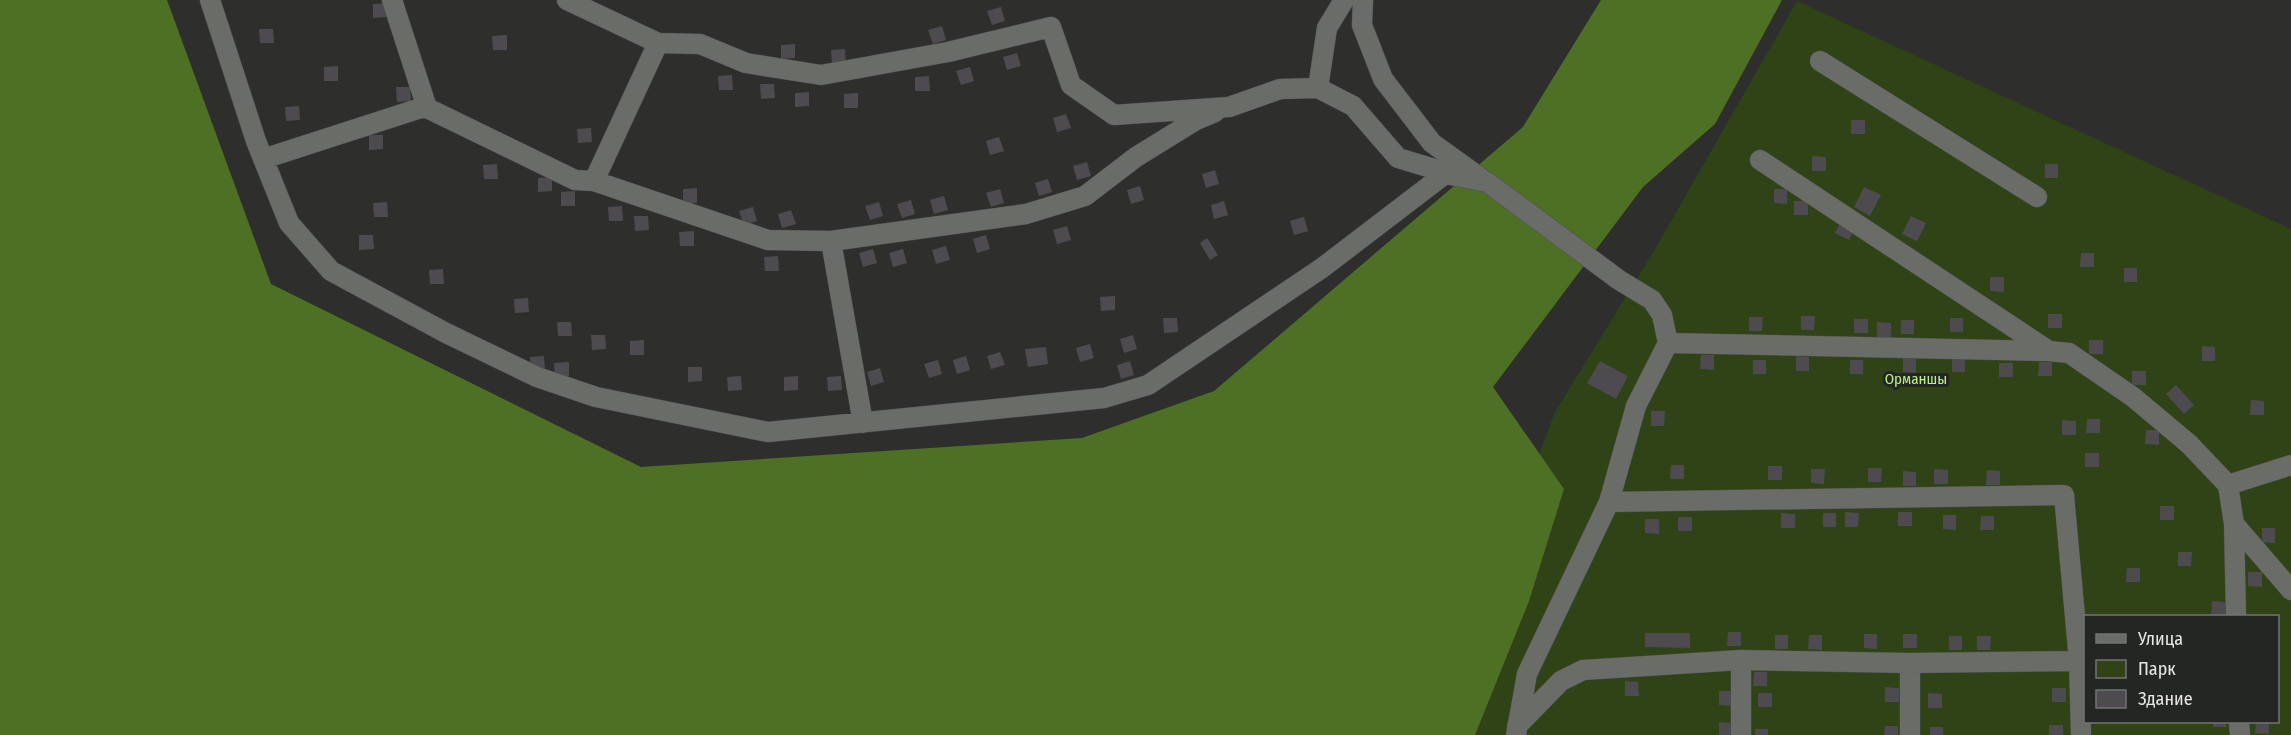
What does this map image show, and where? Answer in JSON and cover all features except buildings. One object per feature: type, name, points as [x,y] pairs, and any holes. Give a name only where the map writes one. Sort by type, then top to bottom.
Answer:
[{"type":"street","points":[[210,0],[263,159],[289,223],[331,271],[446,333],[537,377],[596,396],[768,432],[1104,398],[1148,385],[1322,268],[1445,174]]},
{"type":"street","points":[[392,0],[428,108],[575,180],[594,181],[768,240],[831,241],[1026,214],[1085,196],[1136,157],[1196,120],[1229,106],[1281,89],[1318,88],[1353,106],[1398,158],[1445,174],[1487,182]]},
{"type":"street","points":[[567,0],[658,44],[700,44],[746,63],[821,75],[948,52],[1051,27],[1071,85],[1114,116],[1229,106]]},
{"type":"street","points":[[1318,88],[1327,28],[1328,0]]},
{"type":"street","points":[[1327,28],[1344,0]]},
{"type":"street","points":[[1363,0],[1362,25],[1383,79],[1432,143],[1619,280],[1652,300],[1662,315],[1668,343],[1636,406],[1609,502],[1527,674],[1516,730]]},
{"type":"street","points":[[594,181],[658,44]]},
{"type":"street","points":[[1820,61],[2037,197]]},
{"type":"street","points":[[263,159],[427,106]]},
{"type":"street","points":[[1761,160],[2049,351]]},
{"type":"street","points":[[831,241],[863,423]]},
{"type":"street","points":[[1668,343],[2069,352],[2133,397],[2189,444],[2228,485],[2234,524],[2236,615]]},
{"type":"street","points":[[2228,485],[2291,465]]},
{"type":"street","points":[[1609,502],[2064,495],[2079,661],[2081,735]]},
{"type":"street","points":[[2234,524],[2291,590]]},
{"type":"street","points":[[1516,730],[1561,681],[1583,670],[1741,660],[1910,663],[2079,661]]},
{"type":"street","points":[[1741,660],[1741,735]]},
{"type":"street","points":[[1910,663],[1910,735]]},
{"type":"green space","points":[[0,0],[167,0],[271,284],[641,467],[1082,438],[1214,391],[1523,127],[1601,0],[1782,0],[1715,124],[1643,187],[1493,387],[1564,489],[1529,601],[1475,735],[0,735]]},
{"type":"green space","name":"Орманшы","points":[[1797,1],[2291,229],[2291,735],[1440,735],[1440,720],[1555,412],[1654,251]]}]
